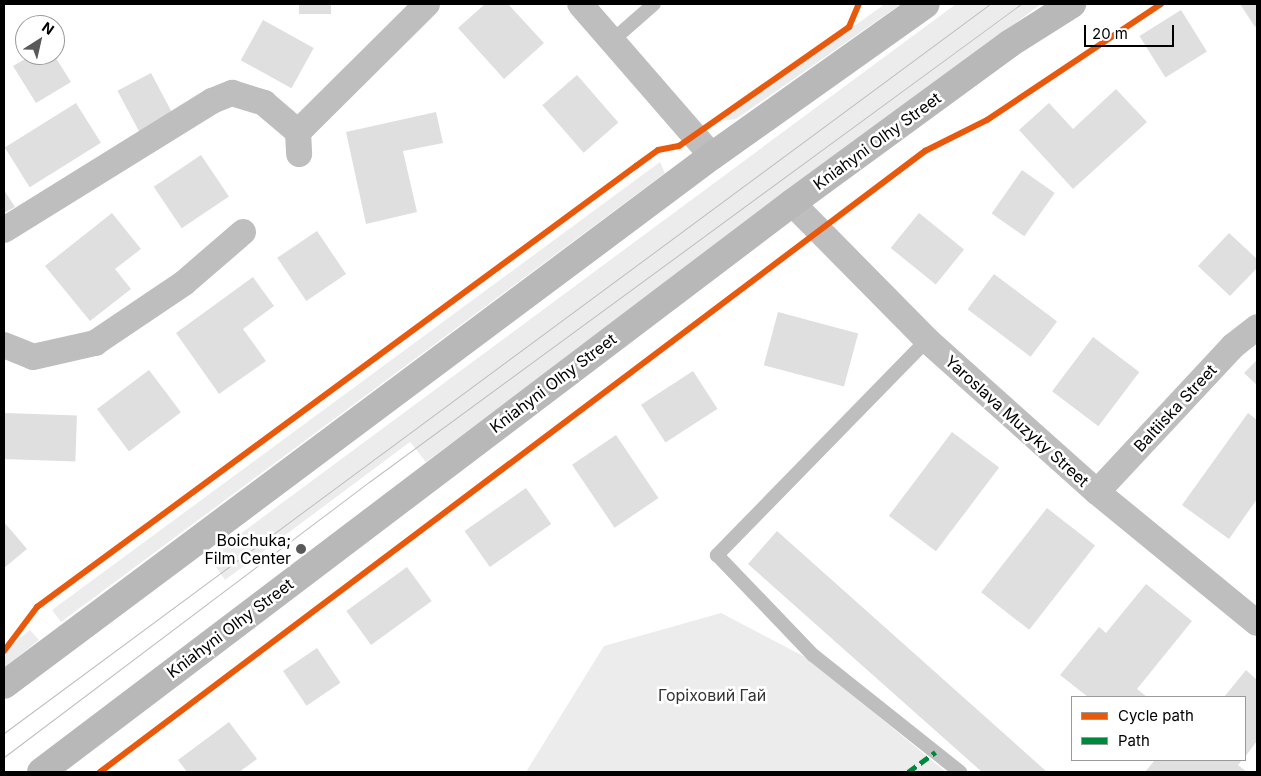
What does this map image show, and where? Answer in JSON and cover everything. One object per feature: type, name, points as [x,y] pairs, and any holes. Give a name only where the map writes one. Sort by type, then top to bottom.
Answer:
[{"type":"main road","points":[[4,685],[712,156],[926,4]]},
{"type":"main road","name":"Kniahyni Olhy Street","points":[[41,772],[792,203],[1009,44],[1072,4]]},
{"type":"street","points":[[4,230],[212,101],[232,93],[264,103],[299,143],[427,4]]},
{"type":"street","points":[[580,4],[614,39],[712,156]]},
{"type":"street","name":"Yaroslava Muzyky Street","points":[[792,203],[927,340],[1097,492],[1257,623]]},
{"type":"street","points":[[4,345],[33,357],[95,343],[184,283],[243,232]]},
{"type":"street","name":"Baltiiska Street","points":[[1097,492],[1233,346],[1257,327]]},
{"type":"lane","points":[[614,39],[654,4]]},
{"type":"lane","points":[[927,340],[718,555],[813,655],[960,772]]},
{"type":"green space","points":[[885,4],[901,4],[736,119],[721,121]]},
{"type":"green space","points":[[956,4],[1041,4],[426,462],[410,442],[225,580],[209,557]]},
{"type":"green space","points":[[660,162],[665,173],[61,622],[52,610]]},
{"type":"green space","name":"Горіховий Гай","points":[[721,613],[809,659],[946,772],[526,772],[604,646]]},
{"type":"green space","points":[[30,630],[39,640],[4,668],[4,651]]},
{"type":"building","points":[[299,4],[331,4],[331,14],[299,14]]},
{"type":"building","points":[[485,4],[508,4],[544,43],[504,79],[458,28]]},
{"type":"building","points":[[1240,4],[1257,4],[1257,25],[1255,27]]},
{"type":"building","points":[[1181,10],[1207,52],[1165,78],[1139,36]]},
{"type":"building","points":[[263,20],[314,48],[291,88],[241,60]]},
{"type":"building","points":[[60,65],[71,82],[36,103],[13,66]]},
{"type":"building","points":[[151,73],[174,116],[140,134],[117,91]]},
{"type":"building","points":[[577,75],[618,123],[584,153],[542,105]]},
{"type":"building","points":[[1116,89],[1147,122],[1073,189],[1019,130],[1049,103],[1073,129]]},
{"type":"building","points":[[76,103],[101,143],[30,187],[5,148]]},
{"type":"building","points":[[436,112],[443,143],[403,151],[417,212],[366,224],[346,132]]},
{"type":"building","points":[[201,155],[229,196],[182,228],[154,187]]},
{"type":"building","points":[[1022,170],[1055,193],[1024,236],[992,213]]},
{"type":"building","points":[[4,190],[15,207],[4,213]]},
{"type":"building","points":[[112,213],[141,249],[115,269],[131,289],[90,321],[45,266]]},
{"type":"building","points":[[919,213],[964,250],[936,284],[891,248]]},
{"type":"building","points":[[317,231],[346,274],[306,301],[277,258]]},
{"type":"building","points":[[1229,233],[1257,259],[1257,268],[1230,296],[1198,266]]},
{"type":"building","points":[[994,274],[1057,322],[1031,357],[968,309]]},
{"type":"building","points":[[253,277],[274,306],[243,329],[266,361],[219,394],[176,333]]},
{"type":"building","points":[[778,312],[858,333],[844,387],[764,365]]},
{"type":"building","points":[[1093,337],[1139,372],[1098,426],[1052,391]]},
{"type":"building","points":[[1257,360],[1257,385],[1244,373]]},
{"type":"building","points":[[149,370],[181,412],[129,451],[97,409]]},
{"type":"building","points":[[693,371],[718,409],[666,443],[641,405]]},
{"type":"building","points":[[5,413],[77,416],[75,461],[4,459]]},
{"type":"building","points":[[1248,413],[1257,420],[1257,499],[1229,539],[1182,505]]},
{"type":"building","points":[[952,432],[999,468],[936,551],[889,516]]},
{"type":"building","points":[[616,435],[658,498],[615,528],[572,465]]},
{"type":"building","points":[[526,488],[551,524],[490,567],[465,531]]},
{"type":"building","points":[[1047,508],[1095,546],[1029,630],[981,592]]},
{"type":"building","points":[[4,522],[27,549],[4,568]]},
{"type":"building","points":[[777,531],[1047,772],[982,772],[748,564]]},
{"type":"building","points":[[407,567],[432,601],[371,645],[346,611]]},
{"type":"building","points":[[1146,584],[1192,621],[1137,689],[1146,696],[1087,696],[1060,675],[1099,627],[1106,633]]},
{"type":"building","points":[[317,648],[340,683],[306,706],[283,671]]},
{"type":"building","points":[[1246,670],[1257,680],[1257,741],[1246,756],[1246,696],[1225,696]]},
{"type":"building","points":[[229,722],[257,759],[239,772],[187,772],[178,760]]},
{"type":"building","points":[[1154,761],[1241,761],[1238,765],[1247,772],[1145,772]]},
{"type":"tram line","points":[[4,733],[990,4]]},
{"type":"tram line","points":[[4,757],[369,482],[1021,4]]},
{"type":"marked path","points":[[908,772],[936,752]]},
{"type":"cycle path","points":[[4,651],[37,607],[658,150],[679,146],[849,27],[859,4]]},
{"type":"cycle path","points":[[100,772],[925,151],[987,120],[1161,4]]},
{"type":"place","name":"Boichuka; Film Center","points":[[301,549]]}]
